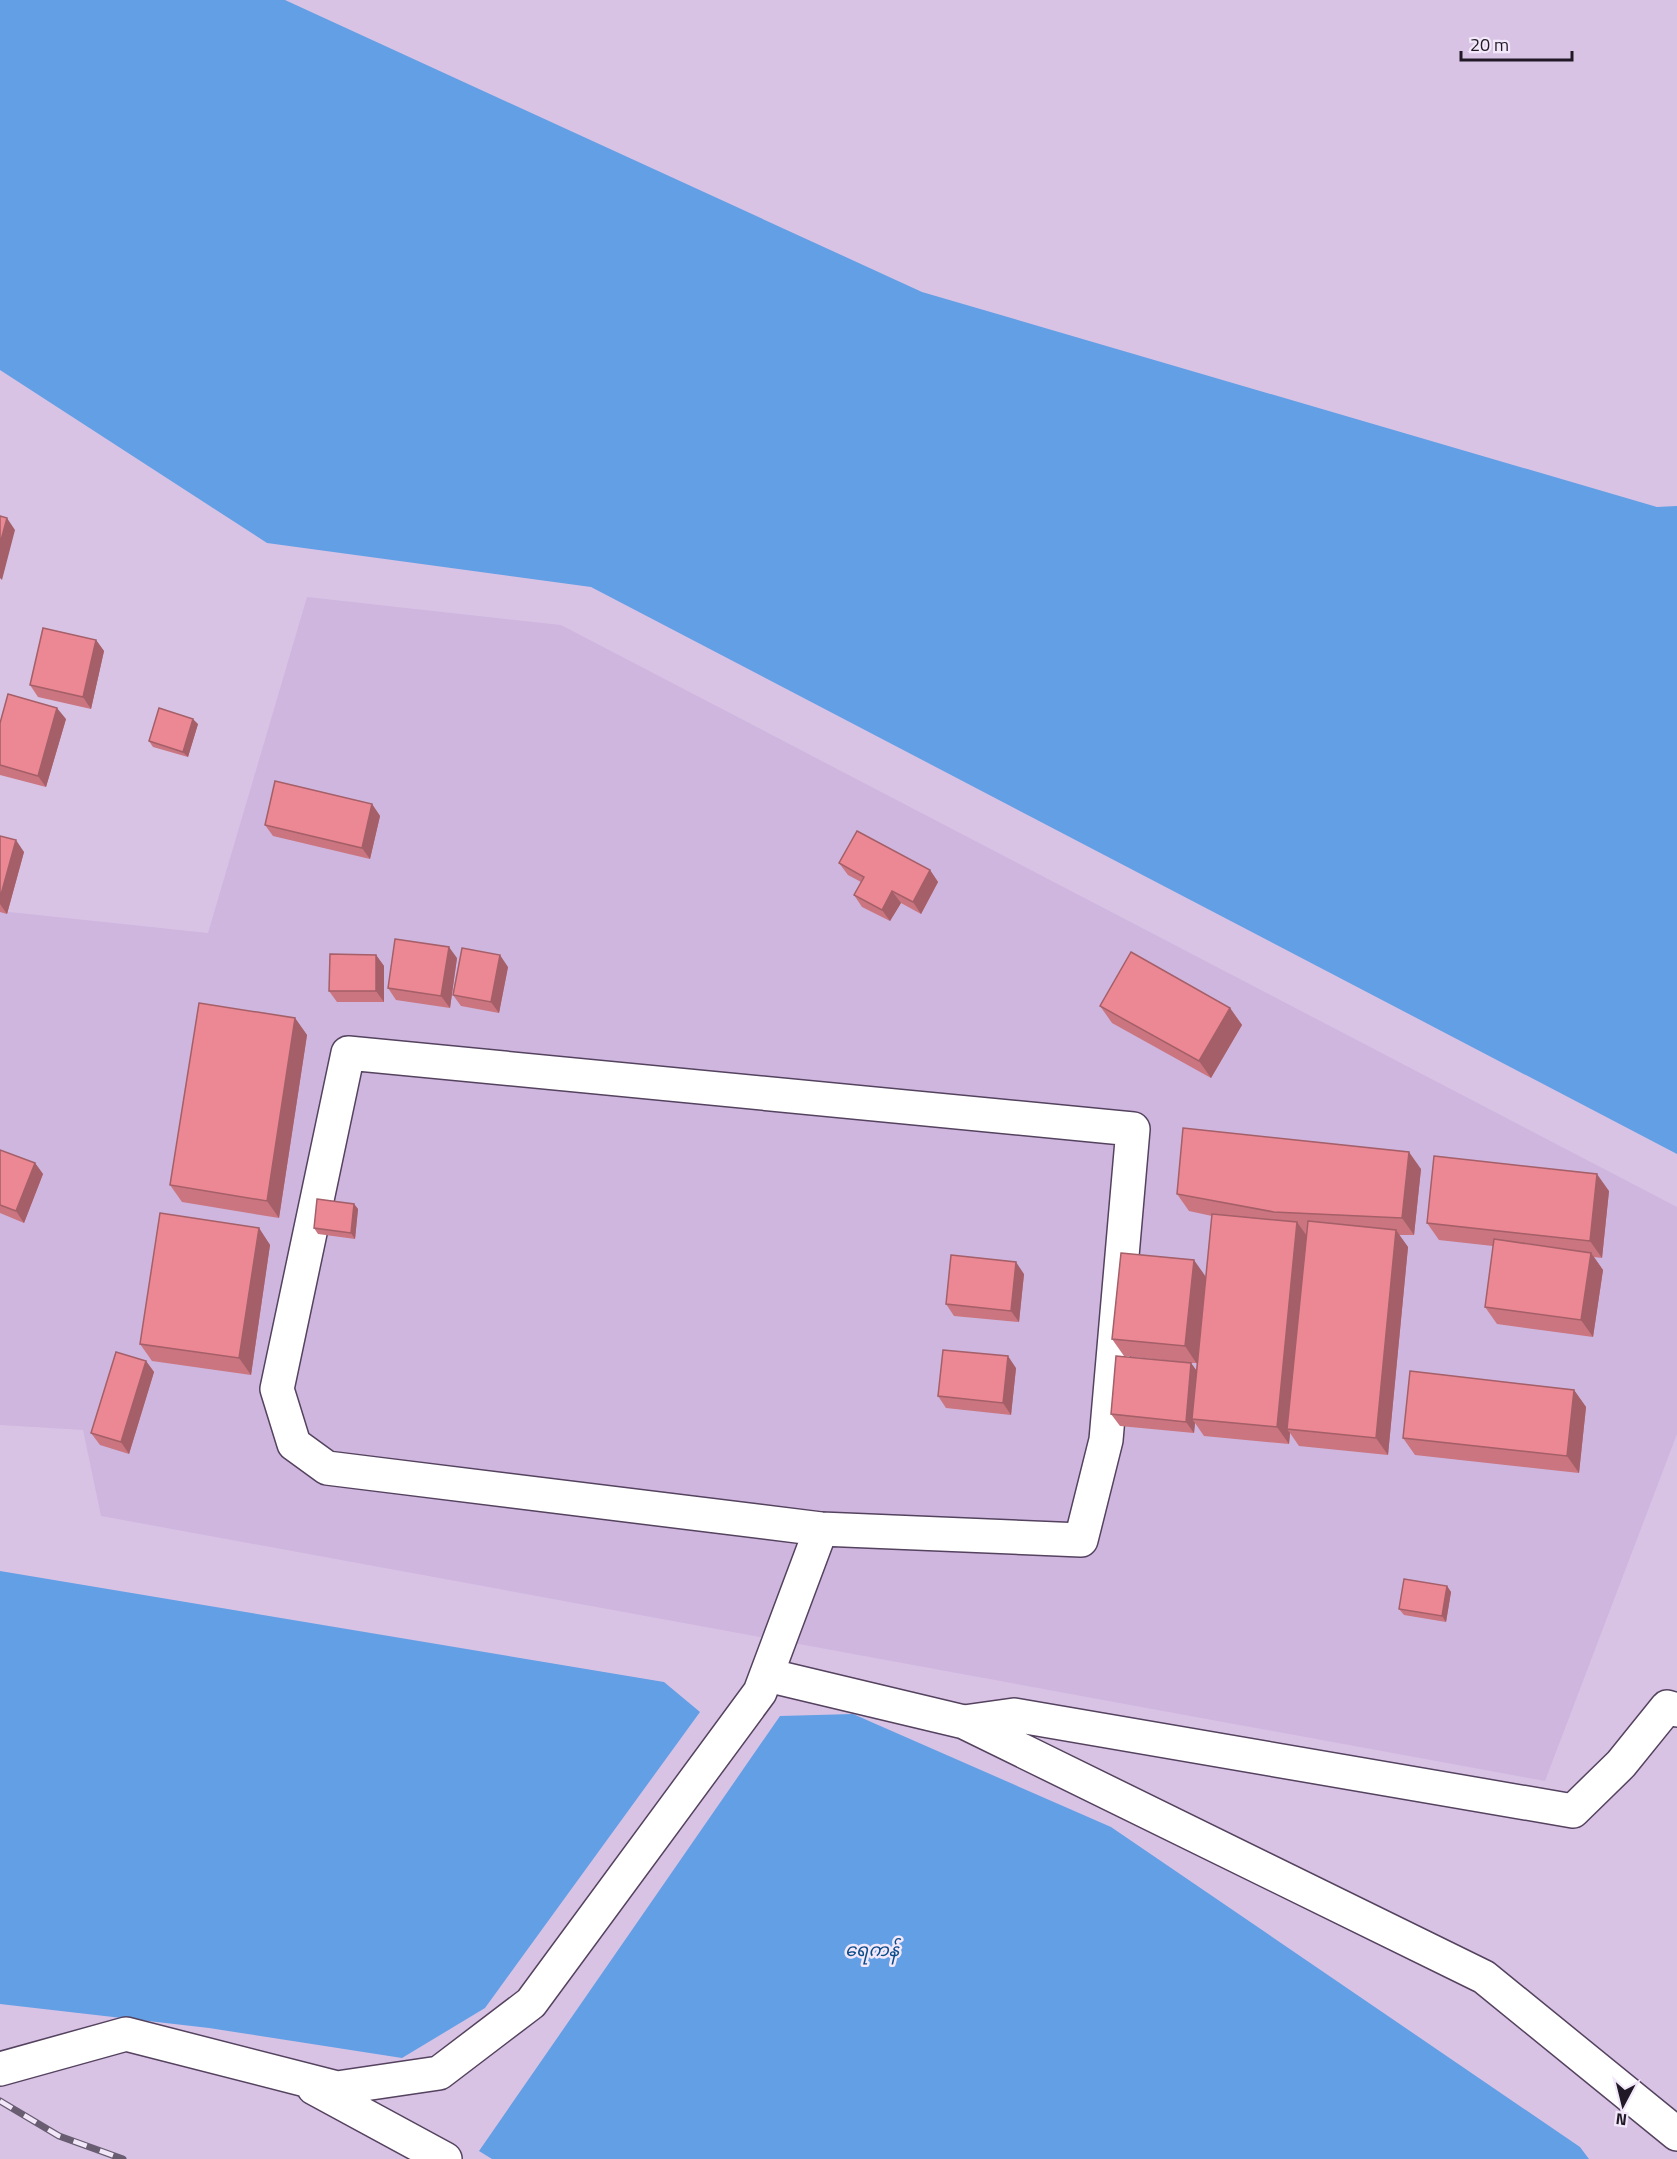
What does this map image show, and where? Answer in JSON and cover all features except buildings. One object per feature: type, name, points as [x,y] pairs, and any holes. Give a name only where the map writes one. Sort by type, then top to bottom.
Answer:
[{"type":"street","points":[[348,1053],[1133,1129],[1106,1440],[1081,1540],[821,1529],[327,1468],[294,1444],[277,1389],[348,1053]]},
{"type":"street","points":[[0,2069],[126,2034],[337,2088],[439,2073],[531,2003],[760,1692],[821,1529]]},
{"type":"street","points":[[767,1675],[964,1722],[1484,1977],[1677,2134]]},
{"type":"street","points":[[964,1722],[1014,1715],[1573,1811],[1621,1764],[1667,1707],[1677,1710]]},
{"type":"street","points":[[291,2076],[445,2159]]},
{"type":"shaded area","points":[[307,597],[561,625],[1677,1207],[1677,1434],[1545,1781],[101,1516],[83,1430],[0,1425],[0,911],[208,933]]},
{"type":"water","points":[[0,0],[285,0],[922,292],[1657,507],[1677,506],[1677,1154],[591,587],[267,543],[0,370]]},
{"type":"water","points":[[0,1571],[664,1682],[700,1712],[485,2008],[402,2058],[209,2028],[0,2004]]},
{"type":"water","name":"ရေကန်","points":[[853,1714],[1111,1827],[1580,2147],[1589,2159],[492,2159],[479,2151],[780,1716]]},
{"type":"railway","points":[[0,2101],[59,2136],[123,2159]]}]
